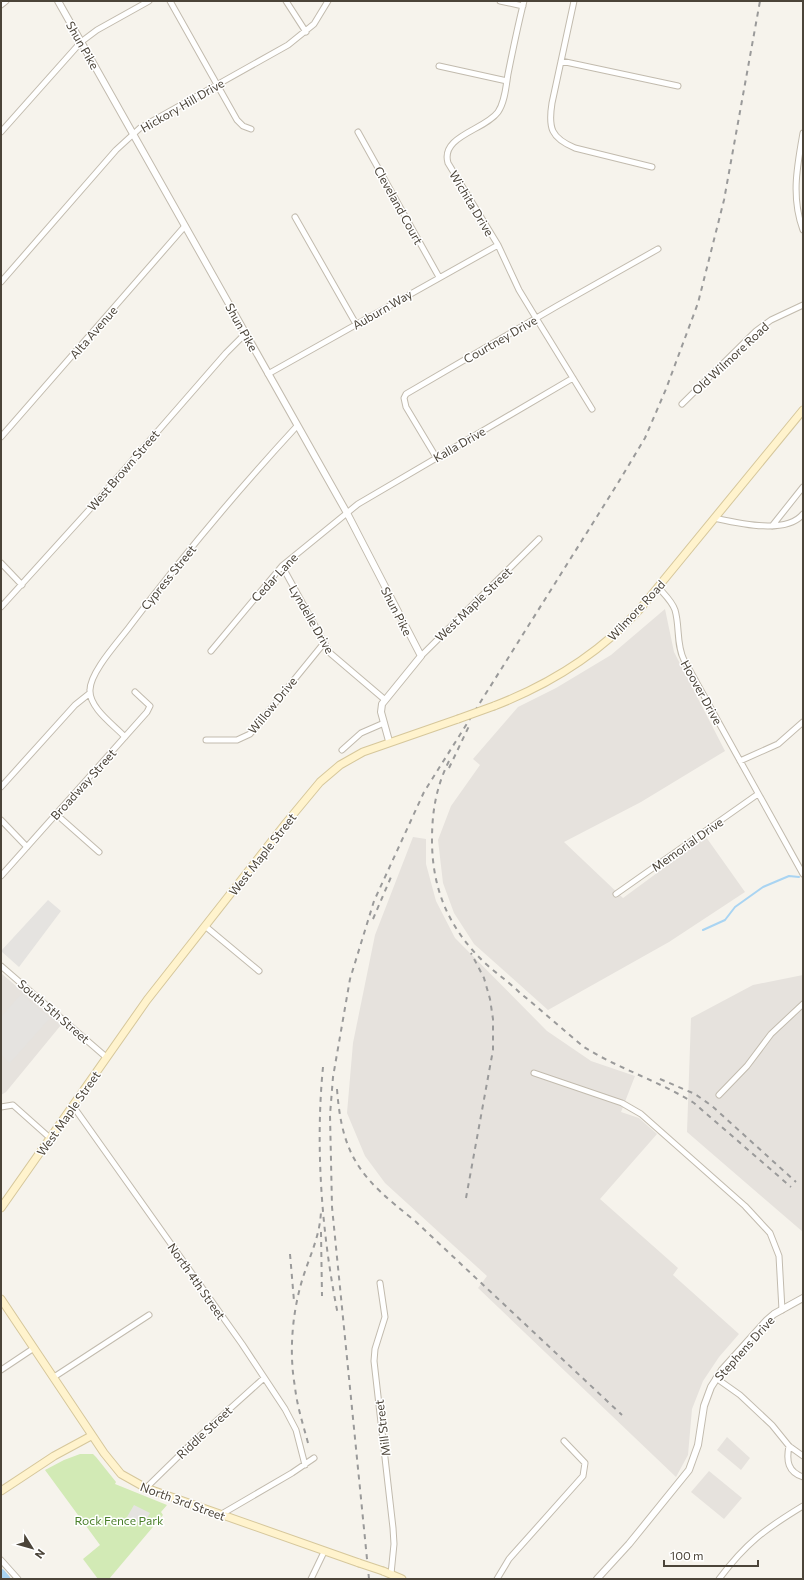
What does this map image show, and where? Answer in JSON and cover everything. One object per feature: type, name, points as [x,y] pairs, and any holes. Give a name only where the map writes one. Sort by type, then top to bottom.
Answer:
[{"type":"main road","name":"Wilmore Road","points":[[389,741],[494,706],[541,686],[591,655],[628,622],[803,410]]},
{"type":"main road","name":"West Maple Street","points":[[1,1208],[147,1000],[290,818],[320,782],[351,758],[389,741]]},
{"type":"main road","name":"North 3rd Street","points":[[1,1299],[54,1377],[91,1436],[121,1474],[146,1488],[402,1579]]},
{"type":"main road","points":[[1,1492],[58,1453],[91,1436]]},
{"type":"street","points":[[1,5],[6,1]]},
{"type":"street","name":"Shun Pike","points":[[58,1],[347,513],[421,656]]},
{"type":"street","points":[[1,132],[81,42],[97,30],[149,1]]},
{"type":"street","points":[[170,1],[240,123],[252,129]]},
{"type":"street","points":[[286,1],[306,32]]},
{"type":"street","name":"Hickory Hill Drive","points":[[1,282],[116,150],[133,134],[153,120],[288,44],[306,32],[314,24],[328,1]]},
{"type":"street","points":[[500,1],[523,3]]},
{"type":"street","points":[[574,1],[550,116],[550,127],[556,137],[564,144],[652,167]]},
{"type":"street","name":"Wichita Drive","points":[[523,3],[502,104],[495,116],[453,143],[446,152],[448,163],[498,245],[519,290],[592,409]]},
{"type":"street","points":[[562,61],[678,86]]},
{"type":"street","points":[[438,66],[507,81]]},
{"type":"street","name":"Cleveland Court","points":[[358,132],[439,277]]},
{"type":"street","points":[[803,133],[795,182],[795,200],[803,230]]},
{"type":"street","points":[[295,217],[356,324]]},
{"type":"street","name":"Alta Avenue","points":[[1,437],[185,226]]},
{"type":"street","name":"Auburn Way","points":[[268,374],[498,245]]},
{"type":"street","name":"Courtney Drive","points":[[436,457],[406,407],[404,398],[406,394],[658,249]]},
{"type":"street","name":"Old Wilmore Road","points":[[682,404],[756,331],[771,320],[803,305]]},
{"type":"street","name":"West Brown Street","points":[[1,607],[226,353],[246,333]]},
{"type":"street","name":"Kalla Drive","points":[[347,513],[358,504],[436,457],[573,378]]},
{"type":"street","name":"Cypress Street","points":[[90,693],[90,687],[94,676],[151,598],[209,527],[297,426]]},
{"type":"street","points":[[772,526],[803,487]]},
{"type":"street","name":"Cedar Lane","points":[[211,651],[282,566],[347,513]]},
{"type":"street","points":[[714,518],[737,523],[772,526],[798,520],[803,514]]},
{"type":"street","name":"West Maple Street","points":[[384,699],[421,656],[539,539]]},
{"type":"street","points":[[1,564],[22,585]]},
{"type":"street","name":"Lyndelle Drive","points":[[282,566],[324,643],[339,662],[384,699]]},
{"type":"street","name":"Hoover Drive","points":[[658,587],[674,608],[679,646],[684,660],[803,874]]},
{"type":"street","name":"Willow Drive","points":[[206,740],[237,740],[250,734],[324,643]]},
{"type":"street","name":"Broadway Street","points":[[1,876],[147,712],[150,706],[135,692]]},
{"type":"street","points":[[1,788],[75,705],[90,693],[94,705],[125,737]]},
{"type":"street","points":[[384,699],[381,708],[389,741]]},
{"type":"street","points":[[740,761],[778,744],[803,722]]},
{"type":"street","points":[[342,750],[361,732],[384,723]]},
{"type":"street","name":"Memorial Drive","points":[[616,894],[758,794]]},
{"type":"street","points":[[56,814],[98,852]]},
{"type":"street","points":[[1,820],[27,847]]},
{"type":"street","points":[[205,926],[259,971]]},
{"type":"street","name":"South 5th Street","points":[[1,966],[106,1058]]},
{"type":"street","points":[[719,1095],[748,1066],[771,1034],[803,1004]]},
{"type":"street","name":"Stephens Drive","points":[[534,1073],[622,1103],[641,1114],[759,1219],[770,1233],[779,1256],[782,1310],[767,1320],[716,1378],[707,1396],[698,1445],[689,1470],[634,1538],[597,1579]]},
{"type":"street","points":[[1,1107],[13,1105],[50,1138]]},
{"type":"street","name":"North 4th Street","points":[[73,1106],[133,1189],[264,1378],[296,1430],[305,1465]]},
{"type":"street","name":"Mill Street","points":[[380,1283],[385,1317],[375,1349],[374,1361],[394,1528],[391,1574]]},
{"type":"street","points":[[782,1310],[803,1298]]},
{"type":"street","points":[[54,1377],[149,1315]]},
{"type":"street","points":[[1,1370],[34,1348]]},
{"type":"street","name":"Riddle Street","points":[[146,1488],[193,1442],[264,1378]]},
{"type":"street","points":[[716,1378],[740,1395],[772,1425],[788,1446],[803,1456]]},
{"type":"street","points":[[497,1579],[509,1559],[583,1476],[585,1463],[564,1442]]},
{"type":"street","points":[[788,1446],[786,1458],[789,1467],[796,1475],[803,1477]]},
{"type":"street","points":[[220,1515],[305,1465],[314,1458]]},
{"type":"street","points":[[719,1579],[750,1542],[770,1526],[803,1506]]},
{"type":"street","points":[[311,1579],[324,1552]]},
{"type":"street","points":[[1,1560],[18,1579]]},
{"type":"shaded area","points":[[665,609],[674,652],[725,751],[641,802],[564,842],[623,898],[706,837],[745,892],[669,942],[548,1010],[474,944],[454,913],[443,883],[438,840],[451,806],[480,765],[473,759],[518,707],[556,688],[611,655]]},
{"type":"shaded area","points":[[413,837],[426,839],[426,864],[436,901],[455,938],[547,1031],[591,1061],[635,1076],[621,1112],[639,1118],[657,1134],[600,1199],[678,1268],[673,1275],[739,1334],[719,1357],[703,1381],[692,1409],[688,1455],[676,1477],[478,1288],[487,1276],[385,1183],[365,1156],[347,1113],[353,1043],[375,935]]},
{"type":"shaded area","points":[[48,900],[61,911],[19,967],[1,951]]},
{"type":"shaded area","points":[[1,973],[61,1025],[6,1092],[1,1095]]},
{"type":"shaded area","points":[[803,975],[803,1232],[687,1132],[691,1018],[753,985]]},
{"type":"shaded area","points":[[21,994],[50,1018],[10,1063],[1,1055],[1,1017]]},
{"type":"shaded area","points":[[727,1437],[750,1458],[741,1470],[717,1450]]},
{"type":"shaded area","points":[[709,1471],[742,1498],[724,1519],[691,1492]]},
{"type":"shaded area","points":[[134,1505],[150,1513],[143,1525],[127,1517]]},
{"type":"green space","name":"Rock Fence Park","points":[[80,1454],[93,1454],[116,1482],[115,1484],[167,1505],[161,1512],[163,1515],[109,1579],[98,1579],[83,1559],[100,1545],[45,1470]]},
{"type":"waterway","points":[[703,930],[725,920],[735,907],[763,887],[789,876],[799,877]]},
{"type":"waterway","points":[[2,1573],[7,1579]]},
{"type":"railway","points":[[369,1579],[332,1207],[330,1115],[333,1077],[350,979],[374,901],[424,792],[618,483],[645,438],[666,389],[698,303],[724,200],[760,1]]},
{"type":"railway","points":[[449,768],[470,724]]},
{"type":"railway","points":[[449,761],[441,780],[434,810],[432,840],[435,876],[440,893],[453,923],[473,951],[486,964],[584,1047],[597,1055],[667,1088],[694,1103],[791,1187]]},
{"type":"railway","points":[[373,919],[391,877]]},
{"type":"railway","points":[[466,1198],[493,1050],[493,1019],[490,999],[484,978],[471,953]]},
{"type":"railway","points":[[323,1067],[320,1160],[324,1223],[332,1285],[338,1315]]},
{"type":"railway","points":[[660,1079],[695,1094],[712,1106],[796,1182]]},
{"type":"railway","points":[[337,1089],[344,1133],[350,1150],[368,1179],[414,1220],[622,1415]]},
{"type":"railway","points":[[308,1443],[300,1415],[293,1374],[292,1335],[298,1296],[316,1239],[321,1211]]},
{"type":"railway","points":[[321,1232],[322,1296]]},
{"type":"railway","points":[[290,1254],[294,1301]]}]
